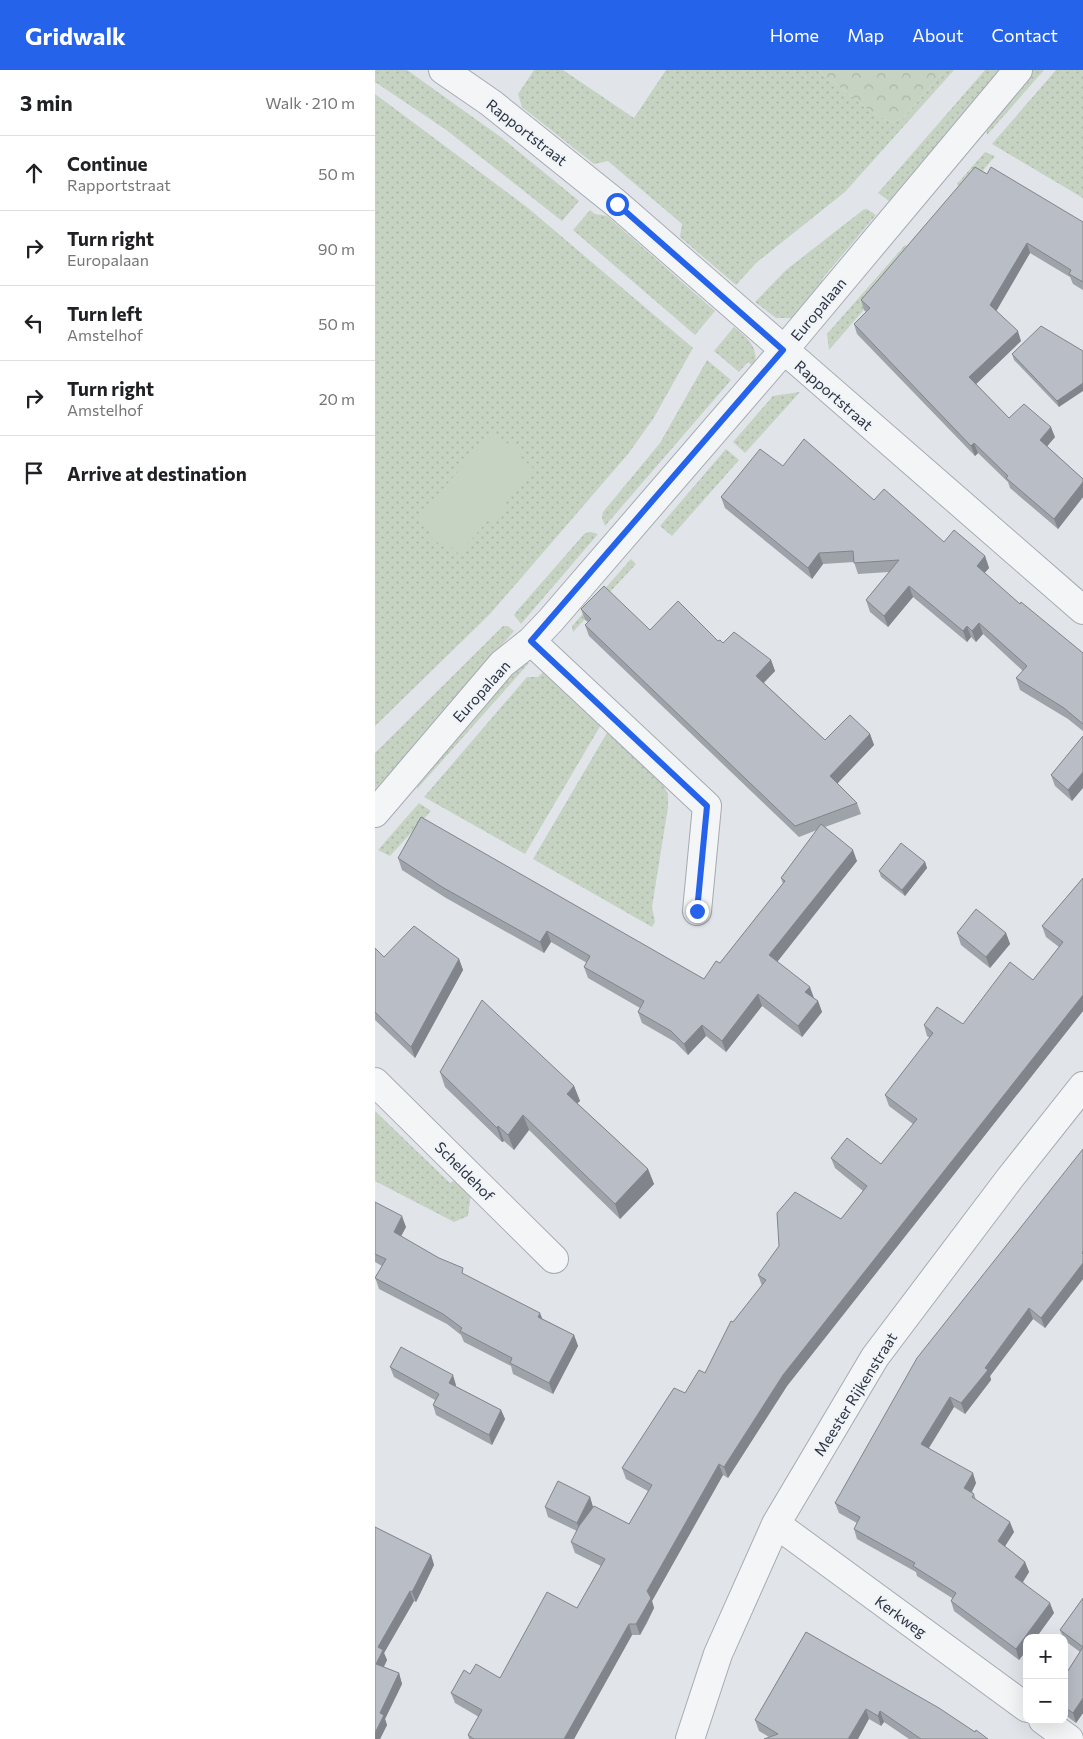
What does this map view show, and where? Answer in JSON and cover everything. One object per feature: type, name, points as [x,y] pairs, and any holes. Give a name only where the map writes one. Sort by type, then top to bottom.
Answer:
[{"type":"street","name":"Rapportstraat","points":[[443,70],[491,103],[617,204],[1083,610]]},
{"type":"street","name":"Europalaan","points":[[375,813],[502,664],[531,641],[783,350],[1018,70]]},
{"type":"street","points":[[531,641],[707,806],[697,911]]},
{"type":"street","name":"Scheldehof","points":[[375,1082],[554,1259]]},
{"type":"street","name":"Meester Rijkenstraat","points":[[690,1739],[718,1654],[776,1524],[875,1357],[1010,1178],[1083,1086]]},
{"type":"street","name":"Kerkweg","points":[[776,1524],[1023,1705]]},
{"type":"street","points":[[1048,1724],[1069,1739]]},
{"type":"green space","points":[[375,70],[407,70],[502,138],[579,201],[562,221],[445,129],[375,82]]},
{"type":"green space","points":[[534,70],[563,70],[634,118],[666,70],[818,70],[874,114],[892,122],[903,118],[945,70],[954,70],[845,192],[756,263],[736,285],[680,237],[682,224],[608,161],[594,164],[522,107],[518,94]]},
{"type":"green space","points":[[818,70],[945,70],[903,118],[892,122],[874,114]]},
{"type":"green space","points":[[985,70],[1003,70],[889,201],[878,193]]},
{"type":"green space","points":[[1031,70],[1044,70],[987,135],[986,122]]},
{"type":"green space","points":[[1056,70],[1083,70],[1083,198],[992,144]]},
{"type":"green space","points":[[375,94],[528,208],[693,348],[653,419],[628,454],[490,614],[375,726]]},
{"type":"green space","points":[[985,152],[995,156],[931,233],[960,187],[957,184]]},
{"type":"green space","points":[[867,209],[876,215],[822,279],[823,290],[794,318],[776,318],[755,302],[786,270],[863,210]]},
{"type":"green space","points":[[590,210],[595,214],[607,216],[715,311],[695,335],[573,230]]},
{"type":"green space","points":[[905,245],[914,252],[829,350],[827,334]]},
{"type":"green space","points":[[734,327],[748,340],[755,354],[754,367],[748,362],[739,372],[714,351]]},
{"type":"green space","points":[[707,360],[731,380],[605,526],[602,518],[603,512],[660,443]]},
{"type":"green space","points":[[800,392],[745,453],[733,442],[773,396]]},
{"type":"green space","points":[[492,432],[507,444],[510,441],[523,451],[519,456],[533,468],[502,504],[507,509],[496,522],[490,518],[459,554],[444,541],[441,545],[428,535],[431,530],[418,518]]},
{"type":"green space","points":[[726,449],[739,460],[672,536],[660,526]]},
{"type":"green space","points":[[585,533],[598,534],[521,624],[514,615],[516,612]]},
{"type":"green space","points":[[631,559],[636,564],[573,632],[572,626]]},
{"type":"green space","points":[[503,626],[508,626],[514,631],[375,793],[375,753]]},
{"type":"green space","points":[[529,663],[417,789],[417,777],[510,670]]},
{"type":"green space","points":[[545,670],[602,723],[525,854],[424,797],[527,677],[538,677]]},
{"type":"green space","points":[[608,731],[662,783],[668,794],[668,807],[652,907],[655,922],[652,927],[533,859]]},
{"type":"green space","points":[[419,803],[431,811],[390,856],[378,850]]},
{"type":"green space","points":[[375,1111],[450,1183],[459,1178],[471,1193],[468,1216],[454,1222],[375,1181]]},
{"type":"building","points":[[975,167],[987,174],[991,167],[1083,222],[1083,282],[1069,274],[1071,270],[1027,243],[990,305],[1018,331],[969,377],[1009,418],[1024,404],[1051,427],[1040,440],[1083,479],[1083,482],[1054,519],[1006,478],[1008,476],[974,443],[971,446],[854,324],[870,308],[861,300]]},
{"type":"building","points":[[1041,326],[1083,351],[1083,383],[1057,401],[1012,354]]},
{"type":"building","points":[[804,439],[874,500],[884,489],[944,542],[954,530],[985,556],[977,566],[1020,604],[1021,602],[1083,653],[1083,724],[1064,708],[1016,678],[1027,666],[979,623],[972,631],[967,626],[963,631],[909,586],[884,616],[866,600],[899,560],[854,563],[853,551],[819,553],[808,568],[721,497],[760,449],[783,466]]},
{"type":"building","points":[[604,586],[650,630],[678,601],[718,641],[720,640],[723,643],[734,632],[771,660],[756,676],[825,740],[850,715],[870,734],[830,776],[857,803],[795,826],[585,625],[591,619],[581,609]]},
{"type":"building","points":[[1083,736],[1083,772],[1068,790],[1051,775]]},
{"type":"building","points":[[421,817],[704,979],[716,961],[720,963],[785,881],[781,878],[821,824],[853,850],[769,955],[810,987],[805,992],[818,1001],[798,1026],[758,994],[722,1041],[702,1025],[684,1044],[671,1031],[638,1012],[644,1001],[584,967],[590,956],[547,931],[540,942],[442,887],[398,858]]},
{"type":"building","points":[[901,843],[925,862],[902,890],[879,871]]},
{"type":"building","points":[[1083,878],[1083,995],[783,1375],[724,1467],[719,1464],[647,1591],[651,1598],[636,1624],[629,1624],[564,1739],[474,1739],[468,1735],[482,1710],[451,1693],[464,1670],[470,1674],[476,1664],[500,1678],[547,1592],[577,1608],[605,1559],[571,1542],[579,1526],[594,1506],[629,1524],[652,1485],[622,1468],[674,1388],[685,1393],[699,1370],[705,1373],[731,1321],[733,1322],[766,1280],[758,1275],[779,1246],[777,1213],[795,1192],[841,1219],[867,1186],[831,1158],[847,1138],[881,1164],[917,1119],[885,1095],[933,1033],[924,1025],[937,1007],[963,1024],[1010,962],[1033,980],[1063,942],[1042,926]]},
{"type":"building","points":[[976,909],[1006,933],[986,957],[957,933]]},
{"type":"building","points":[[414,926],[459,959],[411,1047],[375,1012],[375,948],[384,957]]},
{"type":"building","points":[[482,1000],[574,1086],[567,1094],[648,1169],[615,1204],[523,1115],[508,1135],[498,1126],[497,1128],[440,1072]]},
{"type":"building","points":[[1083,1149],[1083,1263],[1041,1318],[1029,1308],[985,1368],[988,1370],[961,1403],[950,1397],[921,1444],[973,1473],[964,1488],[974,1494],[972,1497],[1010,1522],[998,1541],[1025,1562],[1015,1577],[1050,1603],[1027,1634],[1023,1634],[1023,1640],[1016,1649],[951,1601],[956,1593],[913,1566],[915,1563],[854,1529],[860,1517],[835,1503],[917,1358]]},
{"type":"building","points":[[375,1202],[402,1216],[394,1232],[439,1258],[463,1268],[462,1273],[540,1313],[538,1317],[574,1335],[549,1383],[510,1363],[512,1358],[460,1331],[462,1328],[443,1314],[375,1278],[386,1259],[375,1254]]},
{"type":"building","points":[[401,1347],[453,1375],[449,1383],[501,1410],[489,1435],[433,1405],[439,1394],[390,1367]]},
{"type":"building","points":[[558,1481],[590,1497],[577,1523],[545,1507]]},
{"type":"building","points":[[375,1527],[431,1555],[412,1592],[410,1591],[378,1647],[383,1650],[376,1664],[399,1673],[380,1713],[384,1715],[375,1733]]},
{"type":"building","points":[[1083,1598],[1083,1647],[1068,1634],[1060,1630]]},
{"type":"building","points":[[806,1632],[939,1708],[988,1739],[921,1739],[880,1711],[878,1716],[866,1709],[848,1739],[764,1739],[778,1734],[755,1720]]},
{"type":"building","points":[[1083,1647],[1083,1698],[1073,1713],[1068,1710],[1068,1671]]},
{"type":"route","points":[[617,204],[738,308],[783,350],[531,641],[707,806],[697,911]]}]
